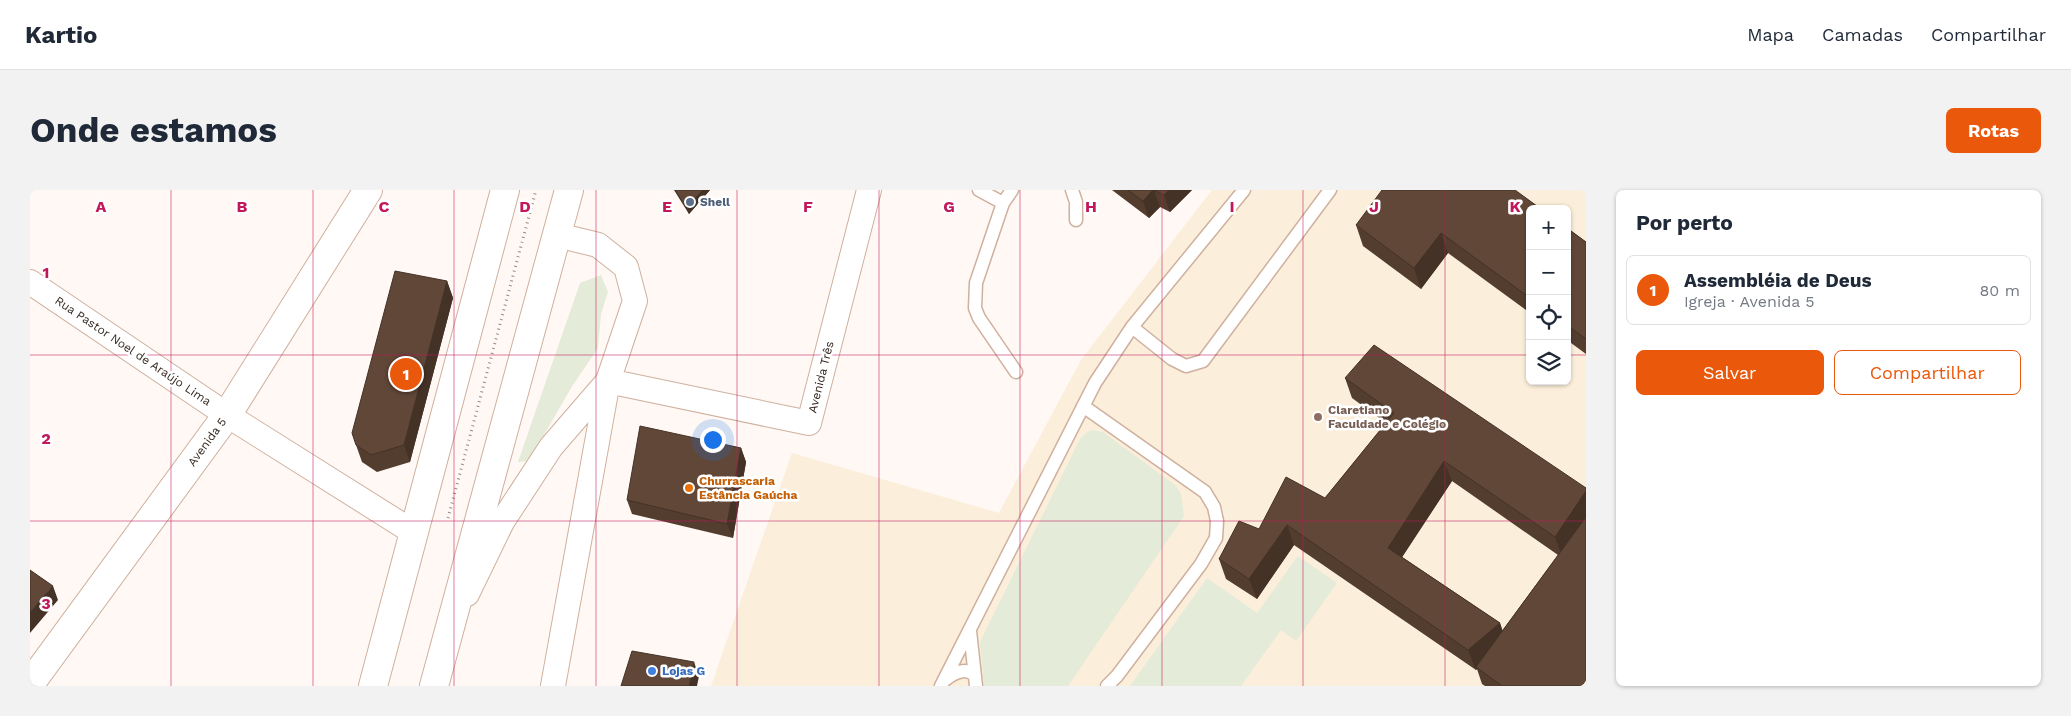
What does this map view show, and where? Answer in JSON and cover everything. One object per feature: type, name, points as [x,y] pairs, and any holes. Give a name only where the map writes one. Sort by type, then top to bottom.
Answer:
[{"type":"main road","name":"Avenida 5","points":[[30,684],[227,415],[368,190]]},
{"type":"main road","points":[[373,686],[505,190]]},
{"type":"main road","points":[[434,686],[569,190]]},
{"type":"street","name":"Avenida Três","points":[[608,381],[810,423],[869,190]]},
{"type":"street","points":[[553,686],[608,381],[635,301],[626,267],[598,245],[557,234]]},
{"type":"street","name":"Rua Pastor Noel de Araújo Lima","points":[[30,282],[227,415],[413,532]]},
{"type":"street","points":[[449,631],[502,522],[551,447],[608,381]]},
{"type":"lane","points":[[979,190],[1003,203]]},
{"type":"lane","points":[[1012,190],[1003,203],[976,283],[975,308],[979,318],[1016,372]]},
{"type":"lane","points":[[1072,190],[1076,202],[1076,220]]},
{"type":"lane","points":[[943,683],[1095,383],[1132,327],[1244,190]]},
{"type":"lane","points":[[1132,327],[1172,358],[1186,366],[1203,361],[1330,190]]},
{"type":"lane","points":[[1083,406],[1205,492],[1214,507],[1217,521],[1216,538],[1202,564],[1117,676],[1107,686]]},
{"type":"lane","points":[[970,631],[976,681]]},
{"type":"lane","points":[[943,683],[952,674],[965,671],[972,673],[976,681]]},
{"type":"path","points":[[447,524],[536,190]]},
{"type":"shaded area","name":"Claretiano Faculdade e Colégio","points":[[1212,190],[1586,190],[1586,686],[711,686],[792,453],[999,513],[1081,360]]},
{"type":"green space","points":[[601,275],[608,292],[601,314],[598,348],[571,388],[529,461],[518,462],[580,283]]},
{"type":"green space","points":[[1093,430],[1103,432],[1175,485],[1181,494],[1184,516],[1068,686],[984,686],[980,642],[1080,439],[1087,432]]},
{"type":"green space","points":[[1298,556],[1337,583],[1296,641],[1281,630],[1241,686],[1130,686],[1207,578],[1257,613]]},
{"type":"building","points":[[675,190],[703,190],[686,208]]},
{"type":"building","points":[[1128,190],[1153,190],[1143,201]]},
{"type":"building","points":[[1154,190],[1169,190],[1164,195]]},
{"type":"building","points":[[1382,190],[1515,190],[1536,205],[1526,205],[1526,295],[1441,233],[1414,268],[1356,225]]},
{"type":"building","points":[[1571,231],[1586,242],[1586,339],[1571,328]]},
{"type":"building","points":[[395,271],[447,281],[404,445],[371,455],[356,445],[352,433]]},
{"type":"building","points":[[1374,345],[1586,488],[1586,491],[1555,537],[1444,461],[1388,548],[1500,623],[1468,650],[1287,525],[1249,579],[1219,559],[1239,521],[1259,529],[1286,477],[1325,498],[1394,413],[1345,378]]},
{"type":"building","name":"Churrascaria Estância Gaúcha","points":[[640,426],[741,448],[727,524],[627,500]]},
{"type":"building","points":[[1586,517],[1586,686],[1502,686],[1476,667]]},
{"type":"building","points":[[30,570],[53,586],[30,612]]},
{"type":"building","points":[[632,651],[694,662],[689,686],[621,686]]},
{"type":"place","name":"Shell","points":[[690,202]]},
{"type":"place","name":"Assembléia de Deus","points":[[406,374]]},
{"type":"place","name":"Claretiano Faculdade e Colégio","points":[[1318,417]]},
{"type":"place","name":"Churrascaria Estância Gaúcha","points":[[689,488]]},
{"type":"place","name":"Lojas G","points":[[652,671]]}]
